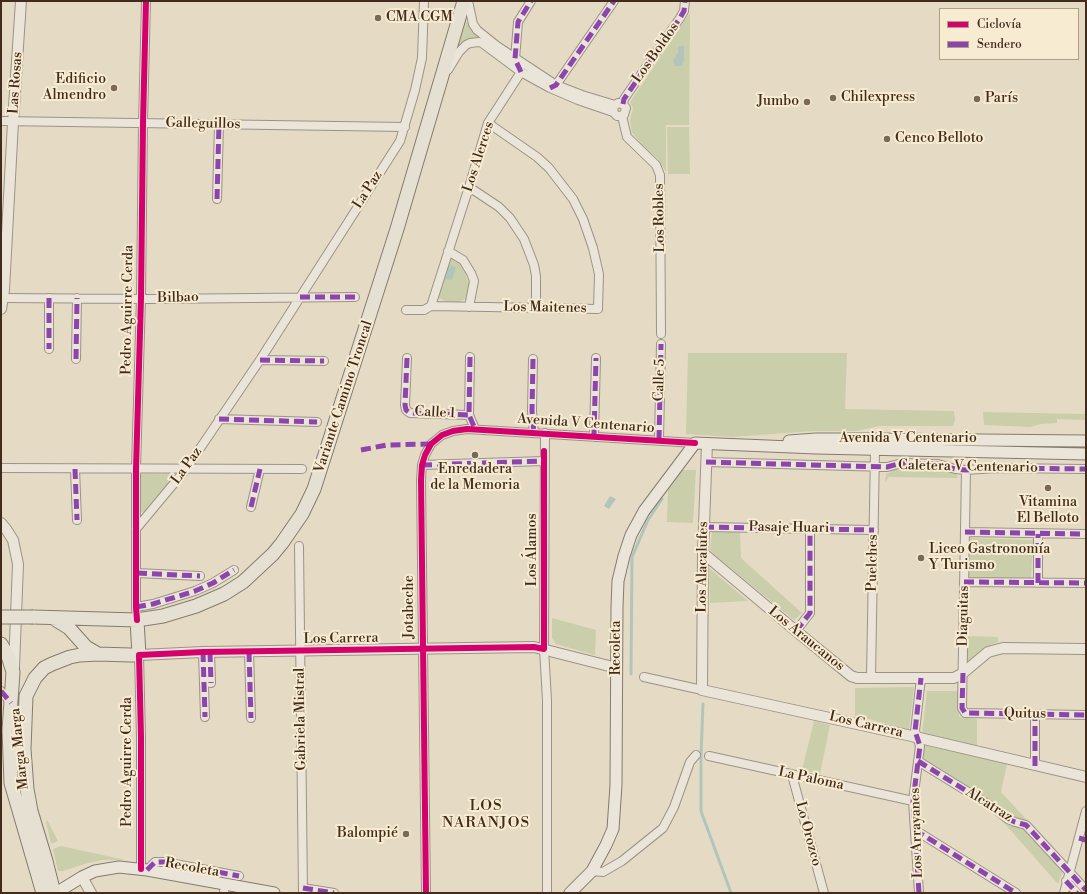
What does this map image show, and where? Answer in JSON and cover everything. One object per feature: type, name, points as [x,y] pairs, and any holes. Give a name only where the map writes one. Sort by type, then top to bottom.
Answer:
[{"type":"main road","name":"Variante Camino Troncal","points":[[1,617],[52,618],[137,614],[163,616],[196,606],[224,594],[243,582],[273,554],[282,543],[302,514],[314,489],[332,436],[397,229],[464,1]]},
{"type":"main road","name":"Avenida V Centenario","points":[[729,444],[816,439],[1086,441]]},
{"type":"main road","name":"Avenida V Centenario","points":[[695,442],[707,444],[875,450],[1086,454]]},
{"type":"main road","name":"Recoleta","points":[[570,893],[592,871],[613,829],[616,785],[618,581],[626,549],[631,535],[644,511],[695,442]]},
{"type":"main road","points":[[28,806],[24,749],[24,714],[28,690],[39,673],[52,664],[80,655],[139,655],[137,614]]},
{"type":"main road","points":[[52,618],[69,628],[86,647],[98,654]]},
{"type":"main road","points":[[1,644],[8,656],[13,672]]},
{"type":"main road","name":"Marga Marga","points":[[13,672],[6,783],[43,893]]},
{"type":"main road","name":"Marga Marga","points":[[28,806],[55,893]]},
{"type":"main road","name":"Recoleta","points":[[55,893],[82,877],[95,872],[119,867],[144,870],[224,888],[274,893]]},
{"type":"street","name":"Las Rosas","points":[[1,309],[21,1]]},
{"type":"street","name":"Pedro Aguirre Cerda","points":[[137,614],[136,469],[141,298],[142,123],[146,1]]},
{"type":"street","name":"La Paz","points":[[136,529],[186,469],[260,360],[400,141],[422,58],[424,1]]},
{"type":"street","points":[[468,1],[473,24],[485,41],[521,72],[553,86],[578,100],[617,107],[616,116],[622,116]]},
{"type":"street","points":[[521,72],[516,59],[518,22],[531,1]]},
{"type":"street","points":[[553,86],[614,1]]},
{"type":"street","name":"Los Boldos","points":[[617,107],[680,18],[684,11],[685,1]]},
{"type":"street","points":[[440,83],[452,62],[466,45],[485,41],[516,59],[553,86]]},
{"type":"street","name":"Los Alerces","points":[[430,306],[469,187],[488,123],[521,72]]},
{"type":"street","name":"Los Robles","points":[[617,107],[626,110],[622,116],[626,137],[656,165],[660,175],[661,334]]},
{"type":"street","name":"Galleguillos","points":[[1,121],[404,127]]},
{"type":"street","name":"Los Maitenes","points":[[406,310],[424,310],[430,306],[598,309],[599,274],[593,248],[580,212],[573,200],[549,168],[488,123]]},
{"type":"street","points":[[217,199],[219,124]]},
{"type":"street","points":[[469,187],[499,207],[510,218],[524,239],[534,265],[536,276],[536,308]]},
{"type":"street","points":[[448,251],[463,260],[471,273],[474,281],[469,307]]},
{"type":"street","name":"Bilbao","points":[[2,298],[355,297]]},
{"type":"street","points":[[49,298],[49,349]]},
{"type":"street","points":[[76,359],[77,298]]},
{"type":"street","name":"Calle 5","points":[[659,440],[661,344]]},
{"type":"street","points":[[470,357],[469,415],[476,429]]},
{"type":"street","name":"Calle 1","points":[[407,358],[406,410],[410,413],[469,415]]},
{"type":"street","points":[[594,436],[596,358]]},
{"type":"street","points":[[533,359],[532,411],[534,432]]},
{"type":"street","points":[[260,360],[324,361]]},
{"type":"street","points":[[219,419],[317,422]]},
{"type":"street","name":"Avenida V Centenario","points":[[476,429],[695,442]]},
{"type":"street","name":"Jotabeche","points":[[426,893],[422,650],[422,465],[431,444],[442,435],[453,430],[476,429]]},
{"type":"street","name":"Los Álamos","points":[[545,433],[544,649],[547,700],[547,893]]},
{"type":"street","name":"Los Alacalufes","points":[[702,690],[703,553],[707,444]]},
{"type":"street","name":"Puelches","points":[[871,677],[875,450]]},
{"type":"street","points":[[422,465],[544,461]]},
{"type":"street","name":"Caletera V Centenario","points":[[706,462],[888,467],[902,463],[938,464],[954,469],[966,470],[996,468],[1086,469]]},
{"type":"street","points":[[1,468],[302,469]]},
{"type":"street","points":[[75,469],[77,520]]},
{"type":"street","points":[[251,507],[260,469]]},
{"type":"street","name":"Diaguitas","points":[[964,713],[962,708],[966,470]]},
{"type":"street","name":"Marga Marga","points":[[1,523],[13,540],[18,564],[13,672],[20,778],[28,806]]},
{"type":"street","name":"Pasaje Huari","points":[[704,527],[874,530]]},
{"type":"street","points":[[796,632],[810,613],[810,529]]},
{"type":"street","points":[[964,532],[1086,534]]},
{"type":"street","points":[[1038,534],[1038,583]]},
{"type":"street","name":"Gabriela Mistral","points":[[299,546],[303,891]]},
{"type":"street","name":"Los Araucanos","points":[[703,553],[796,632],[851,676],[857,678],[954,678],[963,673],[988,652],[1004,648],[1086,649]]},
{"type":"street","name":"Variante Camino Troncal","points":[[137,614],[152,604],[195,591],[213,583],[234,570]]},
{"type":"street","points":[[137,573],[200,576]]},
{"type":"street","points":[[964,582],[1086,584]]},
{"type":"street","name":"Los Carrera","points":[[139,655],[207,652],[300,652],[534,647],[617,668]]},
{"type":"street","points":[[207,652],[211,683]]},
{"type":"street","points":[[205,717],[207,652]]},
{"type":"street","points":[[249,652],[251,718]]},
{"type":"street","name":"Pedro Aguirre Cerda","points":[[139,655],[144,870]]},
{"type":"street","name":"Los Carrera","points":[[644,677],[916,737],[1086,778]]},
{"type":"street","name":"Los Arrayanes","points":[[919,893],[913,801],[920,746],[915,731],[921,678]]},
{"type":"street","name":"Marga Marga","points":[[1,691],[11,703]]},
{"type":"street","name":"Quitus","points":[[964,713],[1086,715]]},
{"type":"street","points":[[1034,766],[1035,715]]},
{"type":"street","points":[[592,871],[603,872],[622,861],[663,828],[674,806],[690,762],[696,755]]},
{"type":"street","name":"La Paloma","points":[[709,756],[913,801]]},
{"type":"street","name":"Alcatraz","points":[[918,761],[994,808],[1008,819],[1026,825],[1086,890]]},
{"type":"street","name":"Lo Orozco","points":[[792,775],[824,893]]},
{"type":"street","points":[[6,783],[28,806]]},
{"type":"street","points":[[1064,893],[1069,871],[1083,839],[1086,811]]},
{"type":"street","points":[[915,830],[1016,893]]},
{"type":"street","name":"Recoleta","points":[[144,870],[155,862],[164,862],[239,876]]},
{"type":"street","points":[[82,877],[91,893]]},
{"type":"street","points":[[1066,881],[1077,893]]},
{"type":"street","points":[[303,891],[334,893]]},
{"type":"green space","points":[[690,13],[689,125],[666,125],[666,172],[658,159],[645,148],[632,133],[630,120],[633,108],[630,102]]},
{"type":"green space","points":[[466,21],[473,31],[483,39],[457,49]]},
{"type":"green space","points":[[667,127],[689,127],[690,174],[668,174]]},
{"type":"green space","points":[[452,258],[459,263],[465,273],[469,285],[465,299],[457,303],[448,302],[436,297],[449,259]]},
{"type":"green space","points":[[688,353],[847,353],[845,409],[954,411],[955,420],[953,426],[880,426],[856,431],[814,431],[732,437],[686,434]]},
{"type":"green space","points":[[983,412],[1086,414],[1086,420],[1057,419],[1057,423],[1041,424],[1030,427],[984,425]]},
{"type":"green space","points":[[982,443],[1086,445],[1086,449],[979,446]]},
{"type":"green space","points":[[900,466],[940,466],[955,471],[958,478],[889,477],[885,482],[886,474],[891,472],[890,469]]},
{"type":"green space","points":[[681,470],[696,470],[693,523],[667,522],[668,489]]},
{"type":"green space","points":[[141,474],[169,474],[170,481],[145,512],[140,512]]},
{"type":"green space","points":[[712,532],[740,532],[741,558],[802,613],[794,620],[717,557],[710,550]]},
{"type":"green space","points":[[970,538],[1033,540],[1031,579],[969,577]]},
{"type":"green space","points":[[709,568],[748,601],[710,603]]},
{"type":"green space","points":[[552,618],[596,630],[595,655],[556,644],[552,638]]},
{"type":"green space","points":[[968,636],[998,637],[998,642],[985,647],[967,662]]},
{"type":"green space","points":[[914,687],[909,730],[855,716],[855,688]]},
{"type":"green space","points":[[927,691],[959,691],[959,717],[977,719],[977,746],[922,734]]},
{"type":"green space","points":[[814,721],[830,725],[820,774],[802,770]]},
{"type":"green space","points":[[924,745],[1007,764],[1001,792],[1028,821],[1013,818],[1003,809],[923,760]]},
{"type":"green space","points":[[997,815],[1012,825],[1027,830],[1063,870],[1058,884]]},
{"type":"green space","points":[[47,820],[58,841],[51,844],[46,821]]},
{"type":"green space","points":[[61,846],[125,860],[102,860],[63,871],[58,871],[53,849]]},
{"type":"shaded area","points":[[678,46],[684,46],[684,60],[682,66],[675,66],[673,60],[678,53]]},
{"type":"shaded area","points":[[449,265],[456,267],[452,280],[445,279]]},
{"type":"shaded area","points":[[610,496],[616,499],[609,509],[604,506]]},
{"type":"waterway","points":[[631,674],[632,557],[648,520],[662,499]]},
{"type":"waterway","points":[[703,704],[701,811],[731,893]]},
{"type":"marked path","points":[[521,72],[515,59],[518,22],[531,1]]},
{"type":"marked path","points":[[550,88],[556,85],[614,1]]},
{"type":"marked path","points":[[623,104],[624,99],[680,18],[684,11],[685,1]]},
{"type":"marked path","points":[[217,199],[219,124]]},
{"type":"marked path","points":[[300,297],[355,297]]},
{"type":"marked path","points":[[49,298],[49,349]]},
{"type":"marked path","points":[[76,359],[77,298]]},
{"type":"marked path","points":[[659,440],[661,344]]},
{"type":"marked path","points":[[470,357],[469,415],[475,429]]},
{"type":"marked path","points":[[407,358],[406,410],[410,413],[469,415]]},
{"type":"marked path","points":[[594,436],[596,358]]},
{"type":"marked path","points":[[533,359],[532,411],[534,433]]},
{"type":"marked path","points":[[260,360],[324,361]]},
{"type":"marked path","points":[[219,419],[317,422]]},
{"type":"marked path","points":[[361,450],[387,445],[431,444]]},
{"type":"marked path","points":[[422,465],[544,461]]},
{"type":"marked path","points":[[706,462],[887,467],[902,463],[938,464],[955,469],[966,470],[996,468],[1086,469]]},
{"type":"marked path","points":[[75,469],[77,520]]},
{"type":"marked path","points":[[251,507],[260,469]]},
{"type":"marked path","points":[[704,527],[874,530]]},
{"type":"marked path","points":[[796,631],[810,613],[810,529]]},
{"type":"marked path","points":[[965,532],[1086,534]]},
{"type":"marked path","points":[[1038,534],[1038,583]]},
{"type":"marked path","points":[[136,607],[153,604],[195,591],[213,583],[234,570]]},
{"type":"marked path","points":[[137,573],[200,576]]},
{"type":"marked path","points":[[964,582],[1086,583]]},
{"type":"marked path","points":[[203,652],[205,717]]},
{"type":"marked path","points":[[210,652],[211,683]]},
{"type":"marked path","points":[[249,652],[251,718]]},
{"type":"marked path","points":[[963,673],[962,708],[965,713],[1086,715]]},
{"type":"marked path","points":[[919,893],[913,801],[920,746],[915,731],[921,678]]},
{"type":"marked path","points":[[1,691],[11,703]]},
{"type":"marked path","points":[[1035,715],[1035,766]]},
{"type":"marked path","points":[[918,761],[994,808],[1008,819],[1026,825],[1086,890]]},
{"type":"marked path","points":[[915,830],[1016,893]]},
{"type":"marked path","points":[[1079,838],[1086,840]]},
{"type":"marked path","points":[[147,870],[155,862],[164,862],[239,876]]},
{"type":"marked path","points":[[1066,881],[1077,893]]},
{"type":"marked path","points":[[303,888],[334,893]]},
{"type":"cycle path","points":[[137,620],[136,469],[141,298],[146,1]]},
{"type":"cycle path","points":[[426,893],[421,480],[422,465],[431,444],[442,435],[453,431],[467,429],[695,443]]},
{"type":"cycle path","points":[[141,869],[141,737],[139,655],[203,652],[534,647],[544,649],[544,451]]},
{"type":"place","name":"CMA CGM","points":[[378,18]]},
{"type":"place","name":"Edificio Almendro","points":[[114,88]]},
{"type":"place","name":"Chilexpress","points":[[833,98]]},
{"type":"place","name":"París","points":[[977,99]]},
{"type":"place","name":"Jumbo","points":[[807,102]]},
{"type":"place","name":"Cenco Belloto","points":[[887,139]]},
{"type":"place","name":"Enredadera de la Memoria","points":[[475,455]]},
{"type":"place","name":"Vitamina El Belloto","points":[[1048,488]]},
{"type":"place","name":"Liceo Gastronomía Y Turismo","points":[[921,558]]},
{"type":"place","name":"Balompié","points":[[406,834]]},
{"type":"district","name":"LOS NARANJOS","points":[[486,814]]}]
